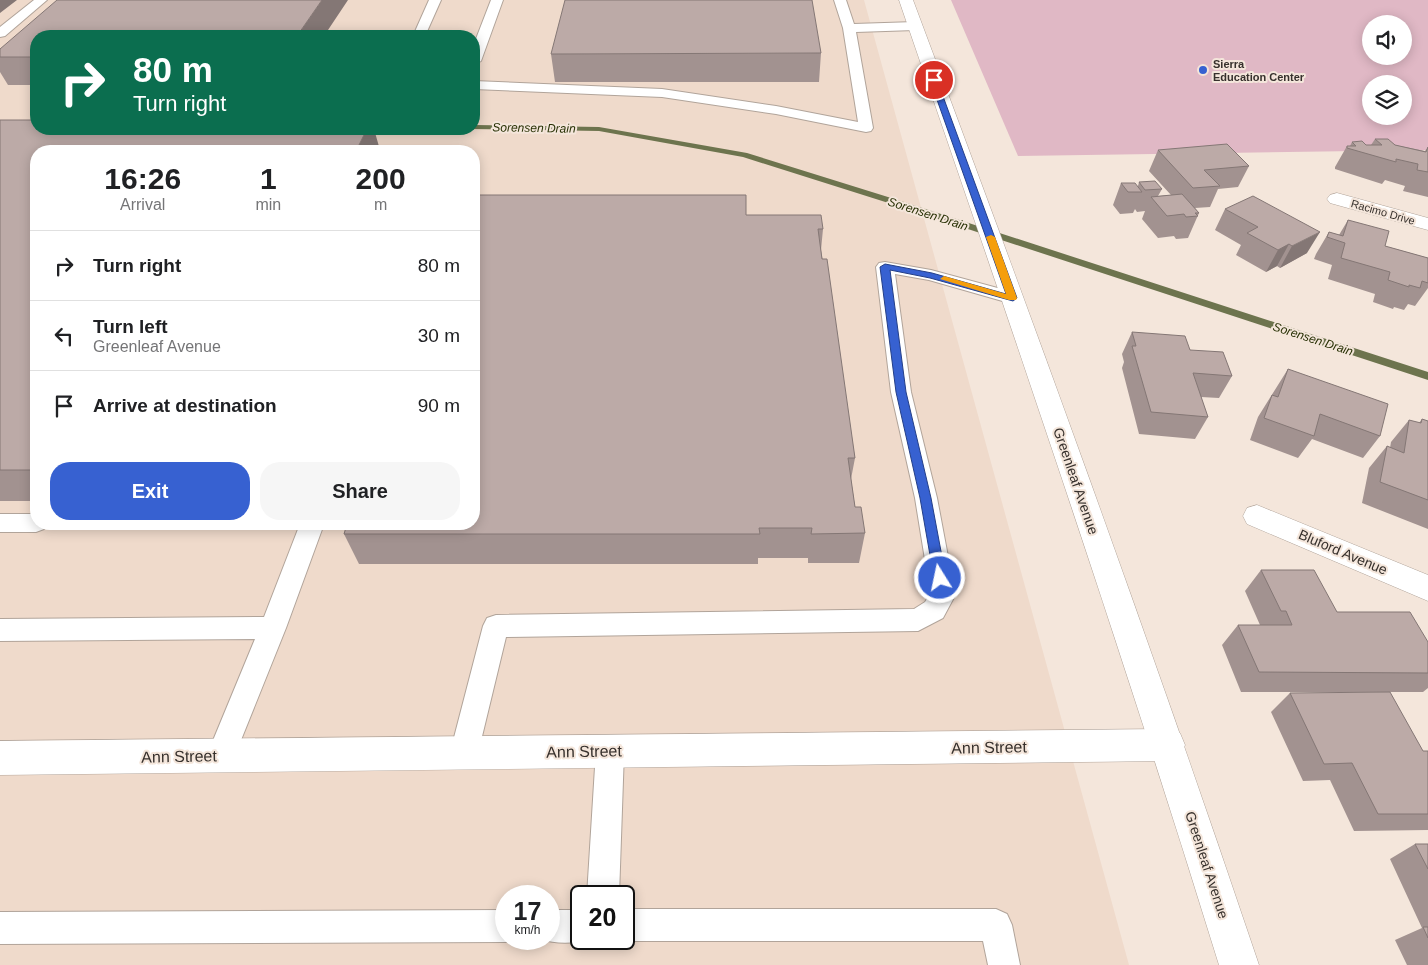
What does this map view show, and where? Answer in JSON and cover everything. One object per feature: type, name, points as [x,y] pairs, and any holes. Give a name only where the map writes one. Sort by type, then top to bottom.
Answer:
[{"type":"main road","name":"Greenleaf Avenue","points":[[906,0],[1010,291],[1168,746],[1240,965]]},
{"type":"main road","name":"Racimo Drive","points":[[1338,199],[1428,224]]},
{"type":"main road","name":"Bluford Avenue","points":[[1257,516],[1428,588]]},
{"type":"main road","name":"Ann Street","points":[[0,758],[1168,746]]},
{"type":"lane","points":[[0,33],[41,0]]},
{"type":"lane","points":[[422,30],[435,0]]},
{"type":"lane","points":[[480,45],[497,0]]},
{"type":"lane","points":[[480,85],[662,93],[776,110],[866,128],[849,28],[840,0]]},
{"type":"lane","points":[[849,28],[915,26]]},
{"type":"lane","points":[[464,753],[496,626],[918,620],[934,610],[946,590],[940,578],[926,498],[901,392],[885,267],[1010,291]]},
{"type":"lane","points":[[0,523],[30,523]]},
{"type":"lane","points":[[221,755],[273,628],[310,530]]},
{"type":"lane","points":[[0,630],[273,628]]},
{"type":"lane","points":[[604,885],[610,751]]},
{"type":"lane","points":[[635,926],[996,925],[1004,965]]},
{"type":"lane","points":[[0,928],[495,926]]},
{"type":"shaded area","points":[[0,0],[864,0],[1129,965],[0,965]]},
{"type":"shaded area","name":"Sierra Education Center","points":[[951,0],[1428,0],[1428,150],[1018,156]]},
{"type":"building","points":[[57,0],[322,0],[301,30],[30,30],[30,57],[0,57],[0,49]]},
{"type":"building","points":[[565,0],[812,0],[821,53],[551,54]]},
{"type":"building","points":[[0,120],[30,120],[30,135],[364,135],[359,145],[30,145],[30,470],[0,470]]},
{"type":"building","points":[[1375,139],[1388,139],[1395,145],[1426,152],[1428,147],[1428,172],[1417,170],[1418,164],[1396,159],[1396,162],[1347,148],[1347,146],[1356,146],[1352,142],[1362,141],[1366,145],[1382,145]]},
{"type":"building","points":[[1227,144],[1249,166],[1204,170],[1220,186],[1193,188],[1158,150]]},
{"type":"building","points":[[1155,181],[1162,189],[1145,190],[1139,182]]},
{"type":"building","points":[[1121,183],[1135,183],[1142,192],[1128,192]]},
{"type":"building","points":[[1182,194],[1199,213],[1195,213],[1198,216],[1186,217],[1184,214],[1167,216],[1151,197]]},
{"type":"building","points":[[480,195],[746,195],[746,215],[821,215],[823,229],[818,229],[822,259],[827,259],[855,458],[848,458],[855,507],[861,507],[865,533],[811,534],[812,528],[759,528],[760,534],[344,534],[345,530],[480,530]]},
{"type":"building","points":[[1253,196],[1320,232],[1292,246],[1289,244],[1278,250],[1247,233],[1258,227],[1225,209]]},
{"type":"building","points":[[1348,220],[1389,231],[1385,246],[1428,258],[1428,283],[1422,281],[1420,288],[1409,285],[1409,287],[1388,280],[1390,272],[1341,258],[1345,243],[1327,237],[1329,232],[1343,236]]},
{"type":"building","points":[[1132,332],[1185,336],[1190,350],[1223,352],[1232,376],[1193,373],[1208,417],[1151,412],[1132,346],[1136,346]]},
{"type":"building","points":[[1288,369],[1388,404],[1380,436],[1320,414],[1314,436],[1264,418],[1272,395],[1278,397]]},
{"type":"building","points":[[1422,419],[1428,421],[1428,500],[1380,482],[1387,446],[1404,453],[1409,420],[1421,423]]},
{"type":"building","points":[[1261,570],[1314,570],[1337,612],[1410,612],[1428,642],[1428,673],[1259,672],[1238,625],[1292,625],[1286,611],[1281,611]]},
{"type":"building","points":[[1390,692],[1423,751],[1428,751],[1428,814],[1378,814],[1352,763],[1324,764],[1290,693]]},
{"type":"building","points":[[1415,844],[1428,844],[1428,869]]},
{"type":"building","points":[[1423,927],[1428,927],[1428,938]]},
{"type":"waterway","name":"Sorensen Drain","points":[[480,127],[599,129],[744,155],[901,204],[1428,376]]},
{"type":"slow traffic","points":[[944,279],[1013,298],[991,237]]},
{"type":"place","name":"Sierra Education Center","points":[[1203,70]]},
{"type":"route","points":[[934,80],[1013,298],[932,275],[885,267],[901,392],[926,498],[940,578]]}]
